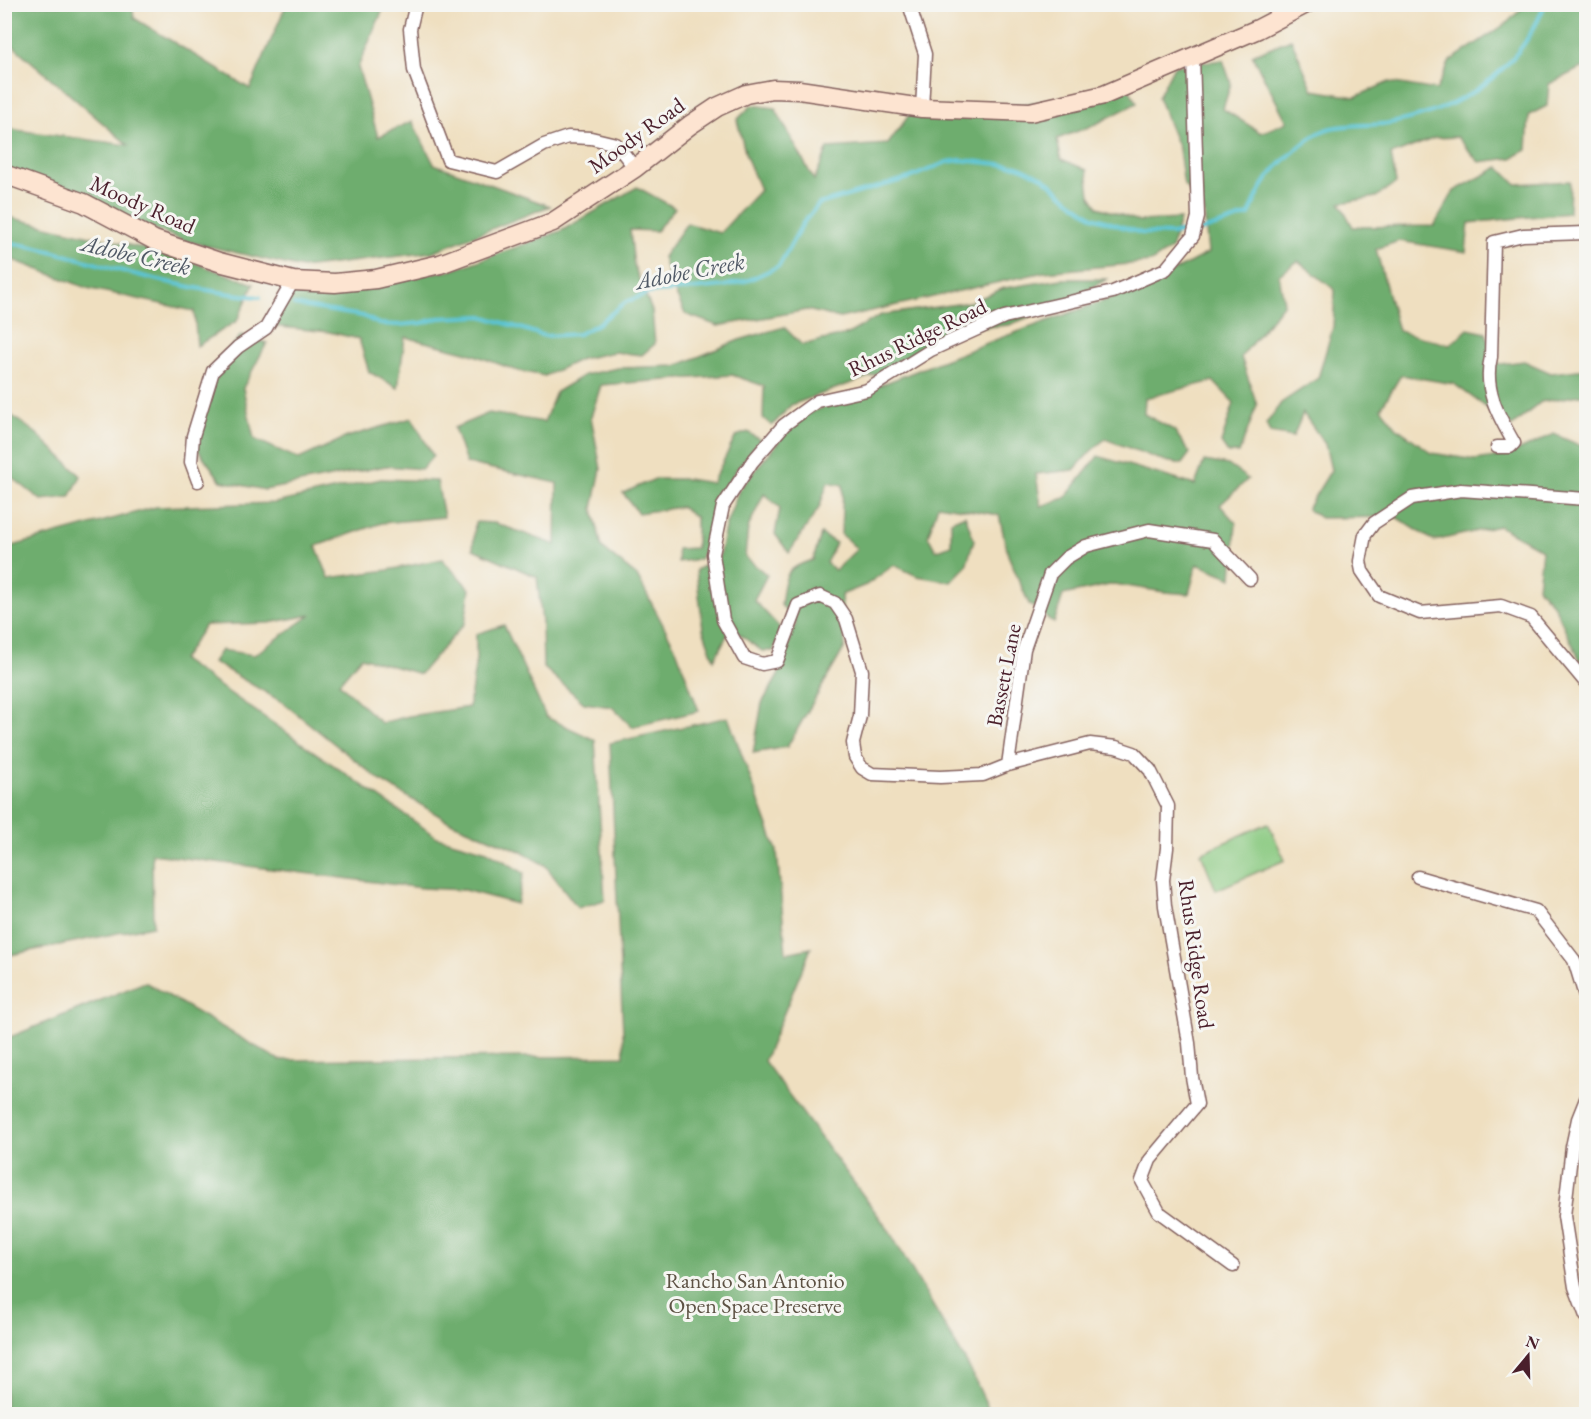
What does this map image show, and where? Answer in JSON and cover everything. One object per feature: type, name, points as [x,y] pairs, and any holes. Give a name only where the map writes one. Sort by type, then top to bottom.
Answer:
[{"type":"street","points":[[416,4],[410,29],[414,70],[448,160],[497,172],[544,145],[568,137],[591,138],[616,144],[635,168]]},
{"type":"street","points":[[909,4],[925,54],[922,108]]},
{"type":"street","name":"Moody Road","points":[[4,174],[84,203],[154,240],[219,262],[293,281],[335,283],[376,279],[440,264],[553,222],[635,168],[717,107],[746,94],[773,89],[799,90],[922,108],[1030,112],[1104,95],[1258,29],[1306,4]]},
{"type":"street","name":"Rhus Ridge Road","points":[[1193,57],[1198,217],[1193,236],[1166,269],[1113,292],[1005,318],[931,350],[867,390],[817,401],[784,425],[752,462],[723,506],[713,554],[723,620],[744,658],[762,664],[777,661],[798,605],[820,596],[835,603],[846,619],[862,671],[860,716],[853,743],[855,757],[862,768],[872,774],[940,777],[983,775],[1008,765],[1090,744],[1116,747],[1134,753],[1150,770],[1168,806],[1167,848],[1163,880],[1165,906],[1189,1043],[1197,1104],[1150,1160],[1142,1181],[1160,1212],[1233,1266]]},
{"type":"street","points":[[1497,447],[1510,447],[1514,442],[1499,418],[1489,392],[1488,366],[1491,357],[1494,242],[1523,235],[1587,233]]},
{"type":"street","points":[[198,481],[191,462],[193,436],[213,371],[238,347],[266,328],[293,281]]},
{"type":"street","points":[[1587,499],[1461,490],[1412,498],[1374,523],[1365,535],[1360,561],[1362,571],[1379,596],[1420,613],[1501,606],[1531,617],[1587,683]]},
{"type":"street","name":"Bassett Lane","points":[[1008,765],[1024,649],[1050,574],[1066,558],[1086,546],[1149,530],[1213,540],[1250,579]]},
{"type":"street","points":[[1418,878],[1536,911],[1574,960],[1587,999]]},
{"type":"street","points":[[1587,1099],[1578,1119],[1572,1147],[1564,1216],[1575,1287],[1587,1316]]},
{"type":"green space","points":[[5,5],[132,5],[134,18],[250,89],[286,5],[385,5],[358,67],[378,137],[412,121],[434,164],[550,206],[432,252],[302,268],[182,240],[5,169],[4,125],[16,130],[128,145],[5,39]]},
{"type":"green space","points":[[1525,5],[1586,5],[1586,67],[1549,84],[1547,106],[1529,115],[1527,150],[1512,158],[1479,162],[1457,137],[1435,138],[1391,155],[1396,183],[1376,197],[1340,203],[1353,227],[1434,226],[1454,191],[1499,167],[1516,184],[1570,181],[1569,213],[1469,223],[1466,252],[1399,241],[1376,249],[1398,331],[1450,345],[1468,329],[1486,333],[1494,365],[1524,361],[1551,373],[1586,369],[1586,396],[1541,402],[1512,426],[1454,384],[1401,375],[1381,408],[1397,428],[1432,453],[1475,460],[1509,455],[1554,434],[1586,448],[1586,606],[1582,614],[1586,622],[1586,667],[1579,658],[1554,606],[1538,587],[1542,550],[1499,526],[1434,541],[1396,517],[1320,518],[1307,509],[1331,470],[1325,444],[1303,413],[1293,437],[1270,433],[1266,424],[1281,403],[1318,378],[1333,327],[1335,290],[1298,261],[1279,275],[1284,303],[1241,357],[1257,405],[1239,453],[1228,453],[1221,443],[1234,403],[1213,381],[1145,398],[1144,414],[1174,430],[1190,453],[1182,464],[1164,461],[1105,439],[1074,470],[1036,474],[1041,506],[1065,498],[1098,456],[1195,485],[1204,461],[1228,465],[1248,479],[1220,505],[1236,523],[1232,578],[1197,564],[1189,594],[1114,584],[1063,595],[1054,623],[1029,604],[1008,555],[999,515],[938,505],[928,536],[936,551],[951,545],[951,521],[965,515],[974,540],[966,566],[951,582],[917,576],[894,565],[866,585],[841,595],[845,647],[787,747],[753,753],[762,703],[778,676],[796,623],[781,605],[787,575],[796,566],[813,560],[821,534],[836,543],[826,563],[835,570],[857,549],[841,534],[843,485],[828,482],[819,508],[789,553],[775,534],[780,508],[764,494],[748,528],[745,557],[767,575],[754,600],[782,630],[773,651],[762,651],[731,628],[714,660],[703,629],[696,570],[719,557],[725,527],[739,490],[799,417],[995,340],[1106,300],[1176,270],[1208,253],[1204,209],[1184,185],[1179,149],[1158,97],[1174,66],[1223,60],[1231,83],[1223,109],[1261,133],[1287,122],[1252,55],[1291,39],[1313,90],[1355,97],[1389,82],[1436,90],[1450,61],[1507,23]]},
{"type":"green space","points":[[1129,89],[1137,103],[1094,125],[1057,139],[1061,159],[1087,170],[1090,195],[1098,207],[1139,221],[1180,219],[1171,249],[1151,262],[1044,272],[840,318],[807,310],[718,326],[685,314],[669,279],[663,257],[687,223],[720,233],[760,190],[746,156],[737,120],[752,105],[775,108],[814,180],[828,148],[888,144],[912,111],[956,114]]},
{"type":"green space","points":[[637,187],[675,208],[656,231],[630,230],[634,266],[652,311],[655,344],[642,355],[614,352],[581,359],[545,376],[518,371],[469,353],[405,337],[398,388],[369,372],[359,339],[329,332],[261,325],[291,289],[450,271],[561,231]]},
{"type":"green space","points":[[4,216],[172,255],[254,284],[237,321],[197,346],[194,311],[87,288],[5,257]]},
{"type":"green space","points":[[1062,279],[1107,279],[1067,302],[1009,325],[952,330],[882,372],[791,405],[772,426],[763,418],[764,386],[732,375],[601,385],[591,417],[601,469],[593,508],[602,548],[637,576],[676,649],[699,711],[632,727],[612,707],[584,703],[543,667],[542,623],[537,577],[473,549],[475,522],[495,523],[556,545],[557,483],[466,463],[454,428],[489,413],[544,422],[556,392],[584,375],[618,368],[676,366],[739,340],[784,327],[802,345],[848,334],[881,315],[971,302],[1004,288]]},
{"type":"green space","points":[[241,335],[267,343],[243,388],[254,439],[299,459],[347,437],[412,418],[433,456],[422,469],[386,466],[265,490],[221,481],[194,444],[206,379]]},
{"type":"green space","points":[[4,410],[36,433],[81,476],[70,497],[41,500],[5,472]]},
{"type":"green space","points":[[748,432],[760,440],[737,469],[726,488],[712,536],[700,559],[678,562],[677,549],[696,548],[696,518],[681,507],[638,513],[623,493],[655,479],[687,479],[712,483],[736,436]]},
{"type":"green space","points":[[381,479],[437,481],[444,517],[382,523],[316,546],[329,578],[388,570],[442,559],[470,589],[465,623],[420,674],[361,657],[339,683],[381,723],[409,716],[469,707],[476,659],[476,634],[504,625],[546,717],[595,740],[605,900],[578,908],[545,865],[520,851],[448,821],[381,781],[282,702],[213,662],[221,650],[254,655],[311,615],[269,623],[205,625],[182,660],[437,837],[487,851],[524,873],[517,904],[464,890],[422,888],[152,854],[153,926],[5,956],[5,548],[156,507],[275,503]]},
{"type":"green space","name":"Rancho San Antonio Open Space Preserve","points":[[728,717],[777,851],[786,953],[811,948],[764,1061],[888,1229],[969,1367],[991,1414],[5,1414],[5,1039],[145,982],[279,1060],[624,1056],[610,743]]},
{"type":"green space","points":[[1268,823],[1285,860],[1216,890],[1201,853]]},
{"type":"waterway","name":"Adobe Creek","points":[[1200,231],[1249,215],[1265,182],[1273,172],[1296,149],[1324,131],[1338,127],[1390,123],[1416,117],[1463,98],[1484,84],[1520,50],[1545,4]]},
{"type":"waterway","name":"Adobe Creek","points":[[294,305],[363,316],[379,324],[398,325],[422,323],[439,318],[482,316],[545,336],[579,334],[599,323],[626,302],[649,293],[724,286],[749,280],[779,266],[803,223],[819,204],[909,178],[947,162],[961,160],[1018,166],[1044,178],[1093,217],[1141,233],[1173,234],[1190,229]]},
{"type":"waterway","name":"Adobe Creek","points":[[4,242],[55,252],[183,286],[260,297]]}]
